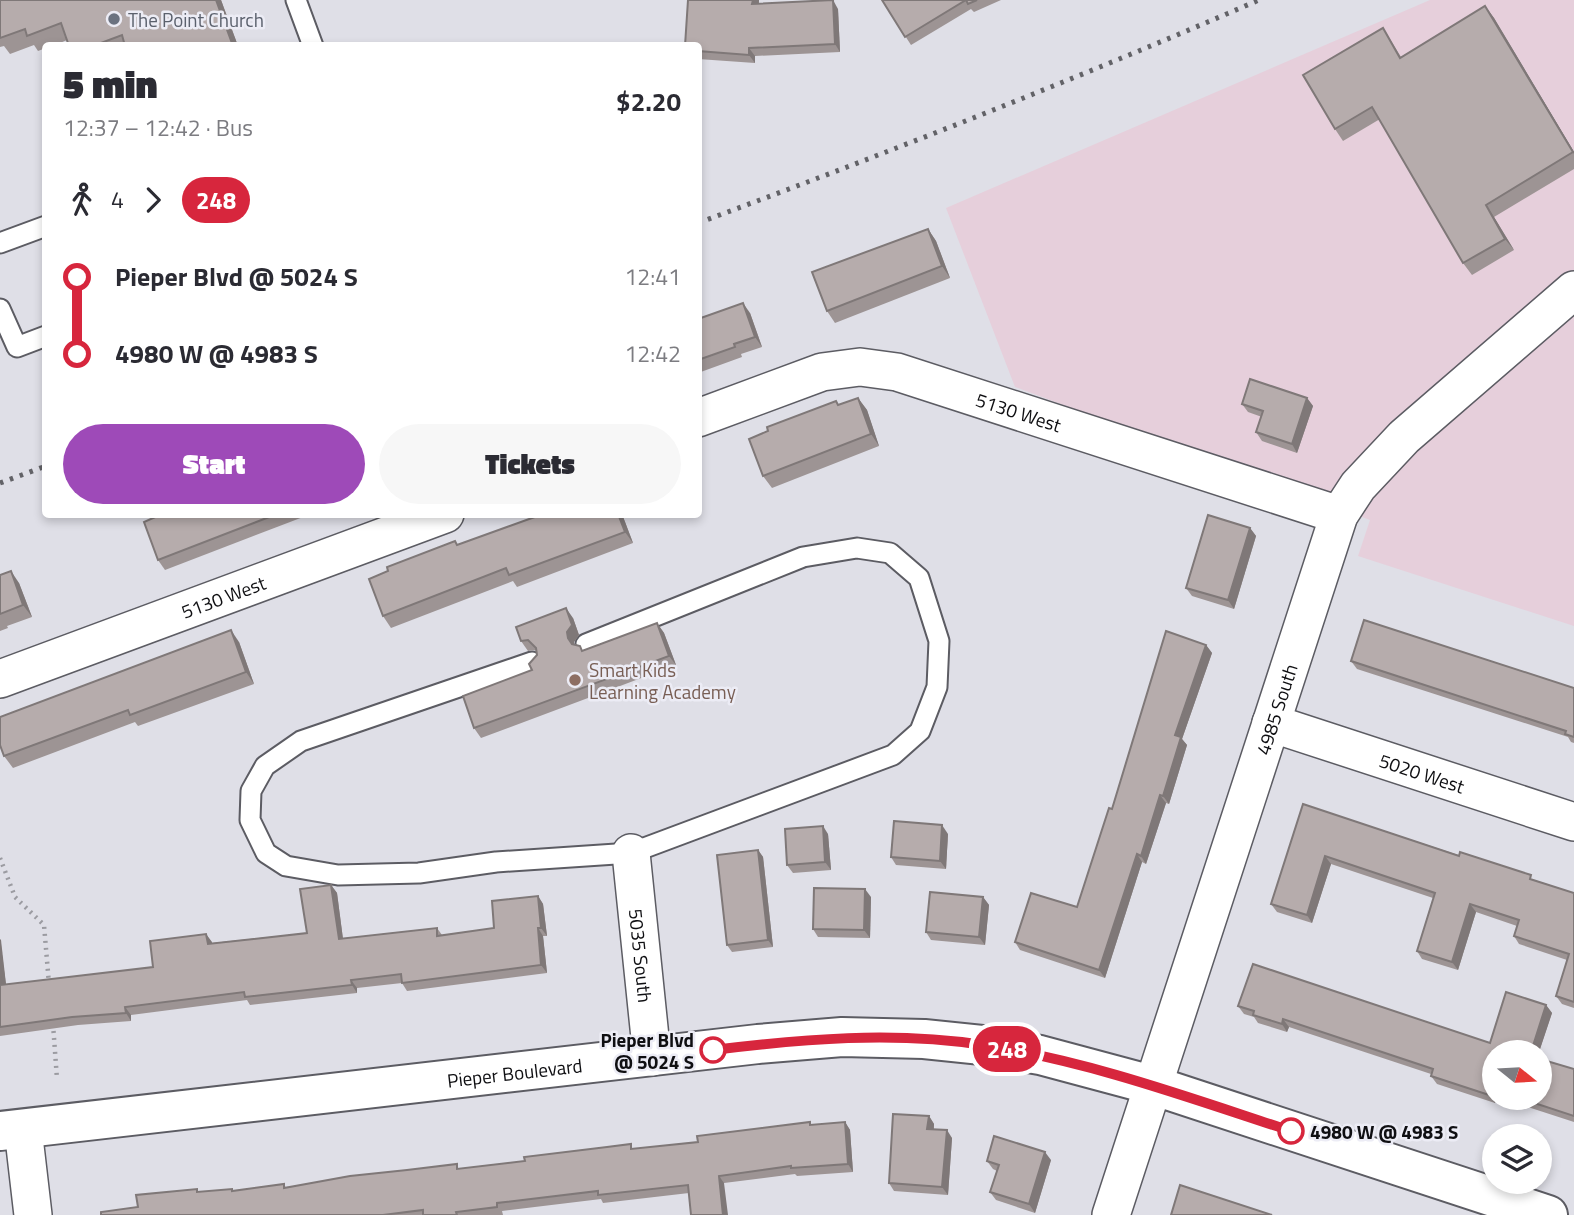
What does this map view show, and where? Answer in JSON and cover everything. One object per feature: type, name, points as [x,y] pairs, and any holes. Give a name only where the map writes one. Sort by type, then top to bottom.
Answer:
[{"type":"street","name":"4985 South","points":[[1111,1215],[1339,514],[1358,486],[1404,436],[1574,290]]},
{"type":"street","name":"5130 West","points":[[702,417],[822,372],[860,367],[897,372],[1339,514]]},
{"type":"street","name":"5130 West","points":[[0,679],[434,518]]},
{"type":"street","name":"5020 West","points":[[1270,723],[1574,822]]},
{"type":"street","name":"5035 South","points":[[631,853],[652,1057]]},
{"type":"street","name":"Pieper Boulevard","points":[[11,1130],[842,1037],[924,1039],[1040,1055],[1152,1085],[1548,1215]]},
{"type":"street","points":[[11,1130],[33,1215]]},
{"type":"lane","points":[[296,0],[312,42]]},
{"type":"lane","points":[[0,243],[42,227]]},
{"type":"lane","points":[[0,309],[17,347],[42,338]]},
{"type":"lane","points":[[531,662],[301,741],[265,766],[251,791],[250,820],[266,853],[286,866],[338,875],[419,873],[496,862],[631,853],[893,755],[920,730],[937,687],[939,641],[919,578],[890,553],[858,548],[803,557],[586,644]]},
{"type":"path","points":[[0,858],[15,897],[44,925],[50,989]]},
{"type":"path","points":[[52,1015],[57,1079]]},
{"type":"shaded area","points":[[1430,0],[1574,0],[1574,626],[1358,556],[1370,520],[1015,387],[946,208]]},
{"type":"building","name":"The Point Church","points":[[0,0],[216,0],[232,42],[124,42],[122,35],[104,42],[68,42],[61,23],[27,36],[25,29],[0,38]]},
{"type":"building","points":[[688,0],[753,0],[752,4],[833,0],[835,44],[749,48],[749,55],[702,51],[702,42],[685,42]]},
{"type":"building","points":[[882,0],[966,0],[905,37]]},
{"type":"building","points":[[1485,6],[1573,152],[1486,205],[1505,239],[1463,263],[1372,107],[1335,129],[1303,75],[1383,28],[1400,58]]},
{"type":"building","points":[[928,229],[942,266],[827,311],[812,272]]},
{"type":"building","points":[[743,303],[755,337],[702,359],[702,318]]},
{"type":"building","points":[[1250,379],[1307,398],[1292,444],[1256,432],[1263,411],[1242,404]]},
{"type":"building","points":[[858,398],[871,434],[763,476],[749,439],[768,431],[767,427],[836,401],[838,405]]},
{"type":"building","points":[[1208,515],[1250,528],[1228,600],[1186,588]]},
{"type":"building","points":[[153,518],[267,518],[158,560],[144,522]]},
{"type":"building","points":[[532,518],[620,518],[625,532],[509,575],[506,568],[383,616],[369,579],[388,571],[387,567],[455,541],[457,545]]},
{"type":"building","points":[[11,571],[23,605],[0,614],[0,575]]},
{"type":"building","points":[[566,608],[572,625],[567,632],[568,638],[572,644],[580,646],[582,651],[657,623],[669,656],[474,728],[463,696],[532,670],[529,664],[537,655],[536,648],[528,640],[521,641],[516,627]]},
{"type":"building","points":[[1364,620],[1574,688],[1574,737],[1565,734],[1566,731],[1351,661]]},
{"type":"building","points":[[231,630],[246,672],[130,715],[128,710],[4,756],[0,745],[0,717]]},
{"type":"building","points":[[1166,631],[1206,645],[1175,735],[1181,737],[1163,796],[1160,795],[1141,856],[1137,854],[1099,970],[1015,942],[1031,893],[1077,907],[1109,808],[1112,809]]},
{"type":"building","points":[[1303,804],[1459,856],[1460,852],[1531,875],[1530,879],[1574,893],[1574,1002],[1556,996],[1569,954],[1514,936],[1519,920],[1470,904],[1452,962],[1417,951],[1435,893],[1325,856],[1307,915],[1271,904]]},
{"type":"building","points":[[894,821],[942,825],[940,861],[891,857]]},
{"type":"building","points":[[823,826],[825,862],[787,865],[785,829]]},
{"type":"building","points":[[758,850],[768,940],[727,945],[717,855]]},
{"type":"building","points":[[331,885],[339,939],[437,928],[437,936],[494,928],[492,901],[538,896],[541,965],[402,983],[401,974],[351,980],[352,985],[245,997],[244,992],[125,1007],[126,1013],[0,1027],[0,974],[1,985],[153,967],[150,941],[206,934],[208,944],[307,933],[300,889]]},
{"type":"building","points":[[814,888],[865,889],[864,930],[813,929]]},
{"type":"building","points":[[930,892],[983,897],[979,937],[926,932]]},
{"type":"building","points":[[1253,964],[1482,1040],[1482,1093],[1431,1076],[1433,1069],[1283,1019],[1282,1024],[1253,1015],[1254,1011],[1238,1006]]},
{"type":"building","points":[[1506,992],[1546,1005],[1535,1040],[1491,1040]]},
{"type":"building","points":[[1552,1063],[1574,1069],[1574,1116],[1552,1109]]},
{"type":"building","points":[[893,1114],[929,1116],[927,1129],[947,1130],[942,1187],[889,1183]]},
{"type":"building","points":[[810,1122],[810,1125],[845,1122],[848,1164],[791,1166],[719,1176],[723,1215],[691,1215],[688,1185],[598,1195],[598,1191],[497,1203],[497,1207],[456,1212],[457,1215],[423,1215],[423,1210],[383,1215],[101,1215],[101,1212],[138,1207],[136,1195],[197,1189],[197,1192],[232,1191],[284,1184],[284,1188],[350,1176],[457,1164],[457,1169],[525,1161],[524,1157],[631,1144],[631,1149],[698,1142],[697,1136]]},
{"type":"building","points":[[994,1136],[1045,1152],[1029,1204],[990,1192],[999,1165],[987,1161]]},
{"type":"building","points":[[1180,1185],[1272,1215],[1171,1215]]},
{"type":"railway","points":[[702,221],[980,115],[1259,0]]},
{"type":"railway","points":[[0,483],[42,467]]},
{"type":"bus line","name":"248","points":[[713,1050],[842,1037],[924,1039],[982,1045],[1093,1068],[1291,1131]]},
{"type":"place","name":"The Point Church","points":[[114,19]]},
{"type":"place","name":"Smart Kids Learning Academy","points":[[575,680]]},
{"type":"place","name":"Pieper Blvd @ 5024 S","points":[[713,1050]]},
{"type":"place","name":"4980 W @ 4983 S","points":[[1291,1131]]}]
